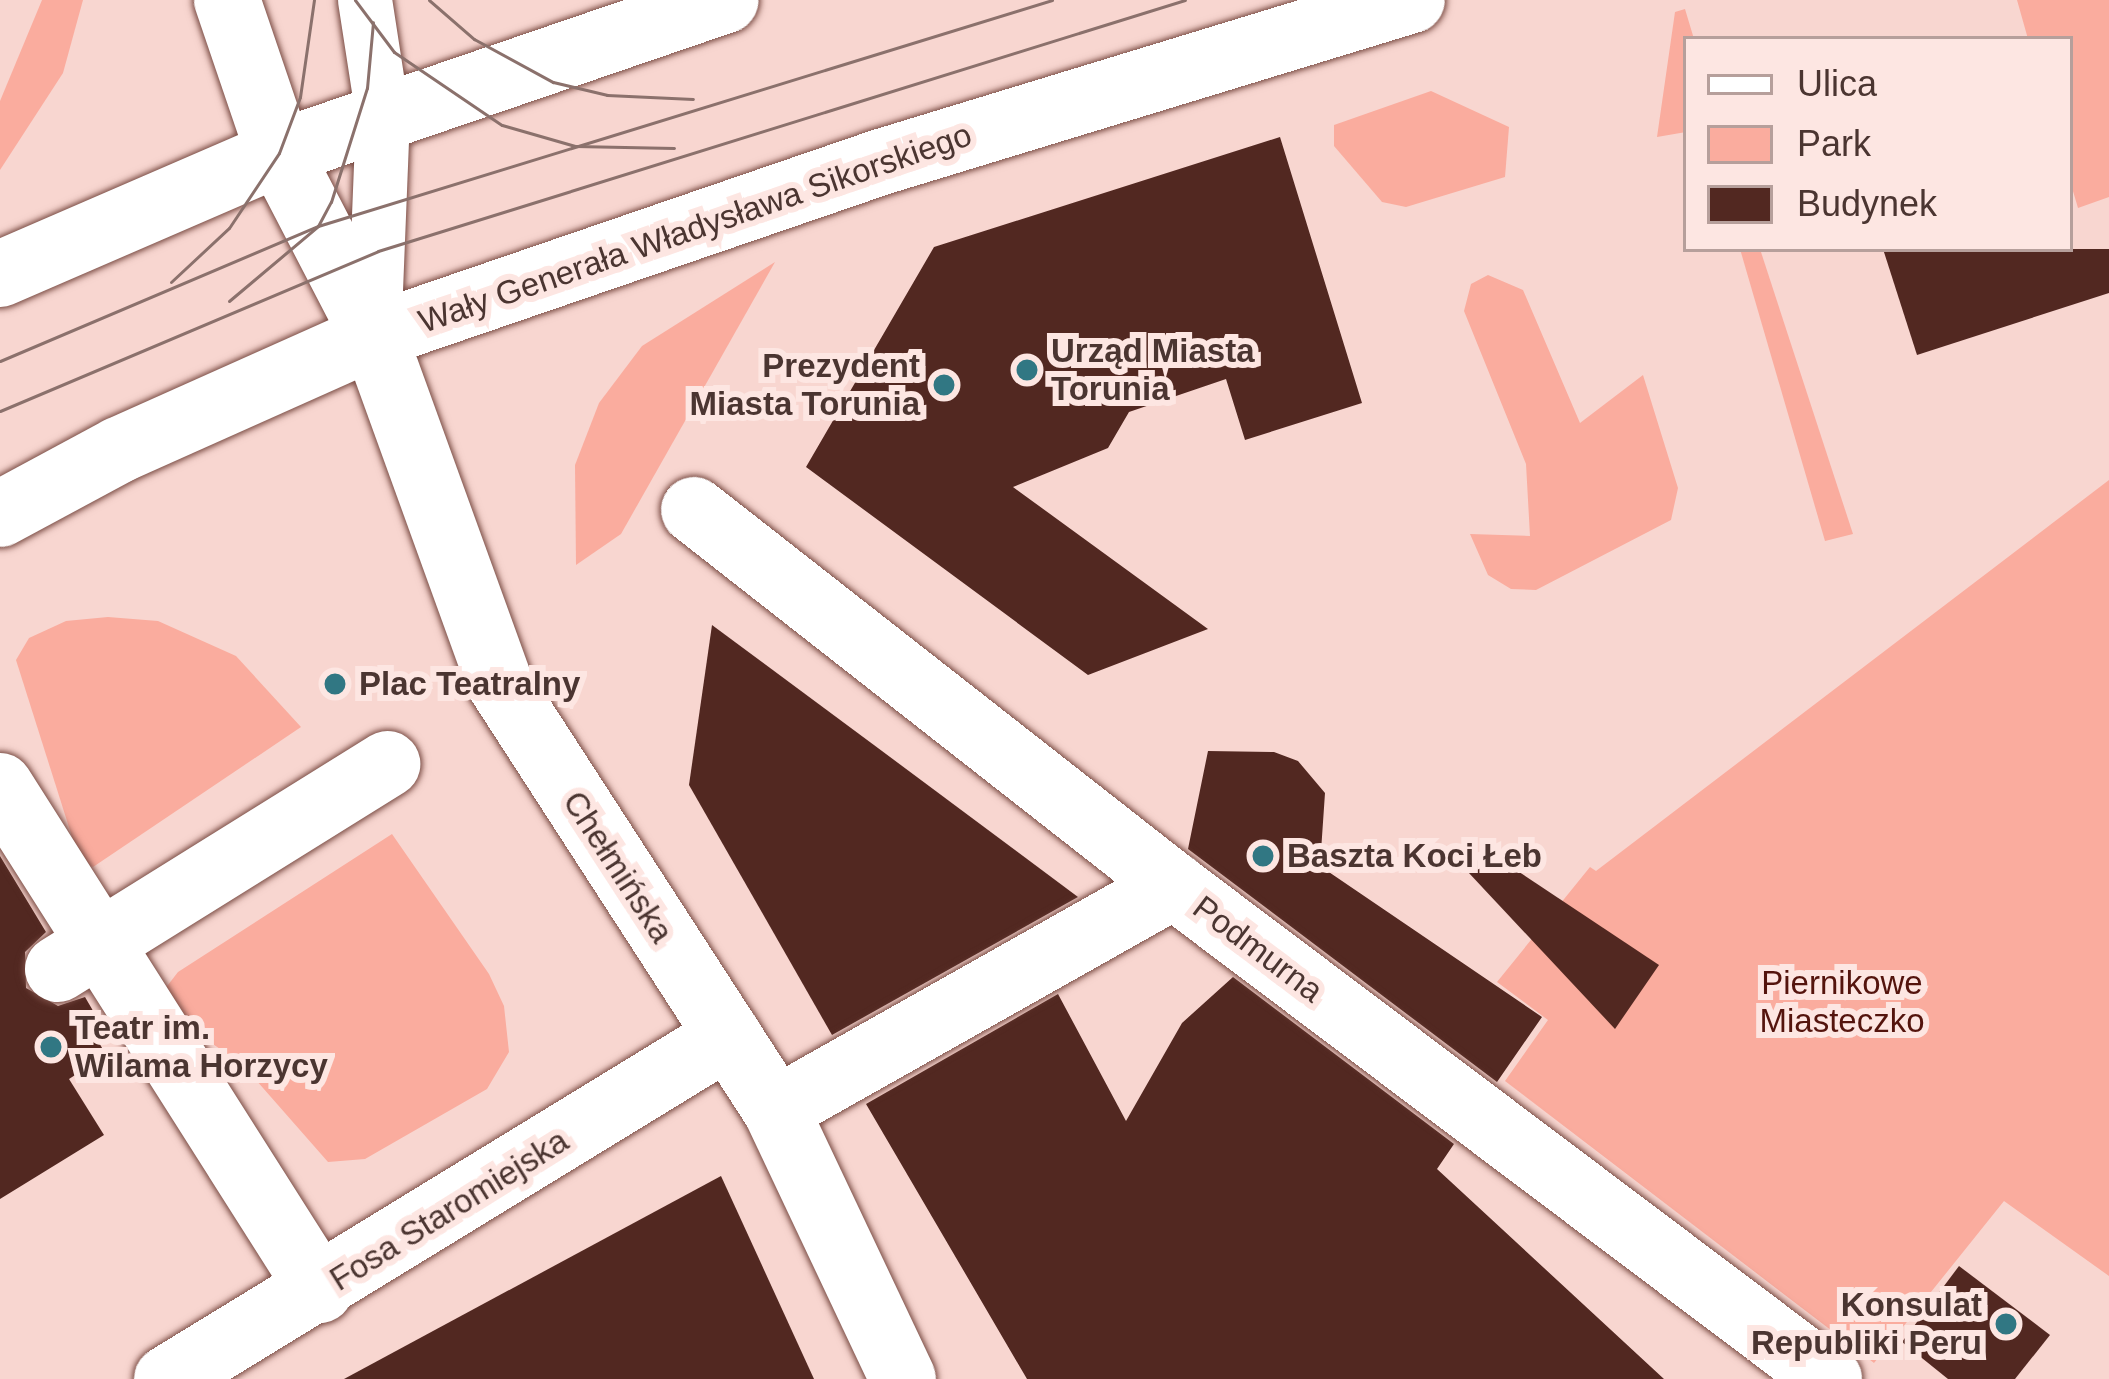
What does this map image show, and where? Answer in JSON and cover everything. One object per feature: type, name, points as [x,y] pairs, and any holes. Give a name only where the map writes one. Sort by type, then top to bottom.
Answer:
[{"type":"street","name":"Chełmińska","points":[[226,0],[280,153],[374,336],[499,682],[776,1110],[904,1379]]},
{"type":"street","points":[[0,274],[280,153],[726,0]]},
{"type":"street","name":"Wały Generała Władysława Sikorskiego","points":[[0,514],[119,451],[374,336],[881,162],[1412,0]]},
{"type":"street","name":"Podmurna","points":[[694,510],[1174,886],[1829,1379]]},
{"type":"street","points":[[81,955],[387,764]]},
{"type":"street","points":[[0,786],[81,955],[320,1290]]},
{"type":"street","points":[[776,1110],[1174,886]]},
{"type":"street","name":"Fosa Staromiejska","points":[[167,1379],[320,1290],[728,1036]]},
{"type":"lane","points":[[365,0],[383,116],[374,336]]},
{"type":"green space","points":[[42,0],[83,0],[63,73],[0,170],[0,101]]},
{"type":"green space","points":[[2017,0],[2109,0],[2109,197],[2078,208],[2073,191],[2073,36],[2027,36]]},
{"type":"green space","points":[[1685,9],[1693,36],[1683,36],[1683,133],[1657,137],[1675,12]]},
{"type":"green space","points":[[1431,91],[1509,127],[1505,177],[1406,207],[1382,202],[1334,146],[1334,125]]},
{"type":"green space","points":[[1741,252],[1761,252],[1853,534],[1825,541]]},
{"type":"green space","points":[[775,262],[621,534],[576,565],[575,465],[599,403],[642,346]]},
{"type":"green space","points":[[1488,275],[1523,290],[1580,423],[1643,375],[1678,488],[1671,520],[1536,590],[1511,589],[1488,575],[1470,534],[1530,536],[1526,464],[1464,311],[1471,284]]},
{"type":"green space","name":"Piernikowe Miasteczko","points":[[2109,480],[2109,1276],[2004,1201],[1874,1363],[1505,1081],[1548,1020],[1497,982],[1590,867],[1596,871]]},
{"type":"green space","points":[[108,617],[158,621],[236,656],[301,727],[93,867],[80,862],[16,660],[29,638],[66,621]]},
{"type":"green space","points":[[392,834],[489,974],[504,1006],[509,1052],[487,1089],[365,1159],[328,1162],[242,1064],[169,1014],[161,994],[178,972]]},
{"type":"building","name":"Urząd Miasta Torunia","points":[[1280,137],[1362,403],[1245,440],[1226,379],[1129,412],[1108,448],[1013,487],[1208,629],[1088,675],[806,467],[934,247]]},
{"type":"building","points":[[2109,249],[2109,293],[1917,355],[1884,252]]},
{"type":"building","points":[[712,625],[1078,897],[832,1035],[689,785]]},
{"type":"building","points":[[1208,751],[1274,752],[1298,761],[1325,793],[1320,866],[1542,1017],[1497,1082],[1188,849]]},
{"type":"building","points":[[1486,850],[1659,965],[1615,1029],[1468,872]]},
{"type":"building","name":"Teatr im. Wilama Horzycy","points":[[0,856],[46,932],[25,952],[26,988],[58,1006],[85,997],[106,1033],[97,1039],[106,1055],[69,1079],[104,1135],[0,1199]]},
{"type":"building","points":[[1233,977],[1454,1144],[1437,1169],[1664,1379],[1027,1379],[866,1104],[1058,994],[1126,1121],[1182,1023]]},
{"type":"building","points":[[721,1176],[814,1379],[344,1379]]},
{"type":"building","points":[[1959,1266],[2050,1335],[2015,1379],[1948,1379],[1902,1342]]},
{"type":"tram line","points":[[171,282],[229,228],[279,153],[300,97],[314,0]]},
{"type":"tram line","points":[[355,0],[394,52],[502,125],[575,146],[674,148]]},
{"type":"tram line","points":[[429,0],[474,39],[553,82],[607,95],[693,99]]},
{"type":"tram line","points":[[0,361],[318,226],[1052,0]]},
{"type":"tram line","points":[[0,411],[378,251],[1185,0]]},
{"type":"tram line","points":[[229,301],[318,226],[331,202],[367,88],[373,22]]},
{"type":"place","name":"Urząd Miasta Torunia","points":[[1027,370]]},
{"type":"place","name":"Prezydent Miasta Torunia","points":[[944,385]]},
{"type":"place","name":"Plac Teatralny","points":[[335,684]]},
{"type":"place","name":"Baszta Koci Łeb","points":[[1263,856]]},
{"type":"place","name":"Teatr im. Wilama Horzycy","points":[[51,1047]]},
{"type":"place","name":"Konsulat Republiki Peru","points":[[2006,1324]]}]
